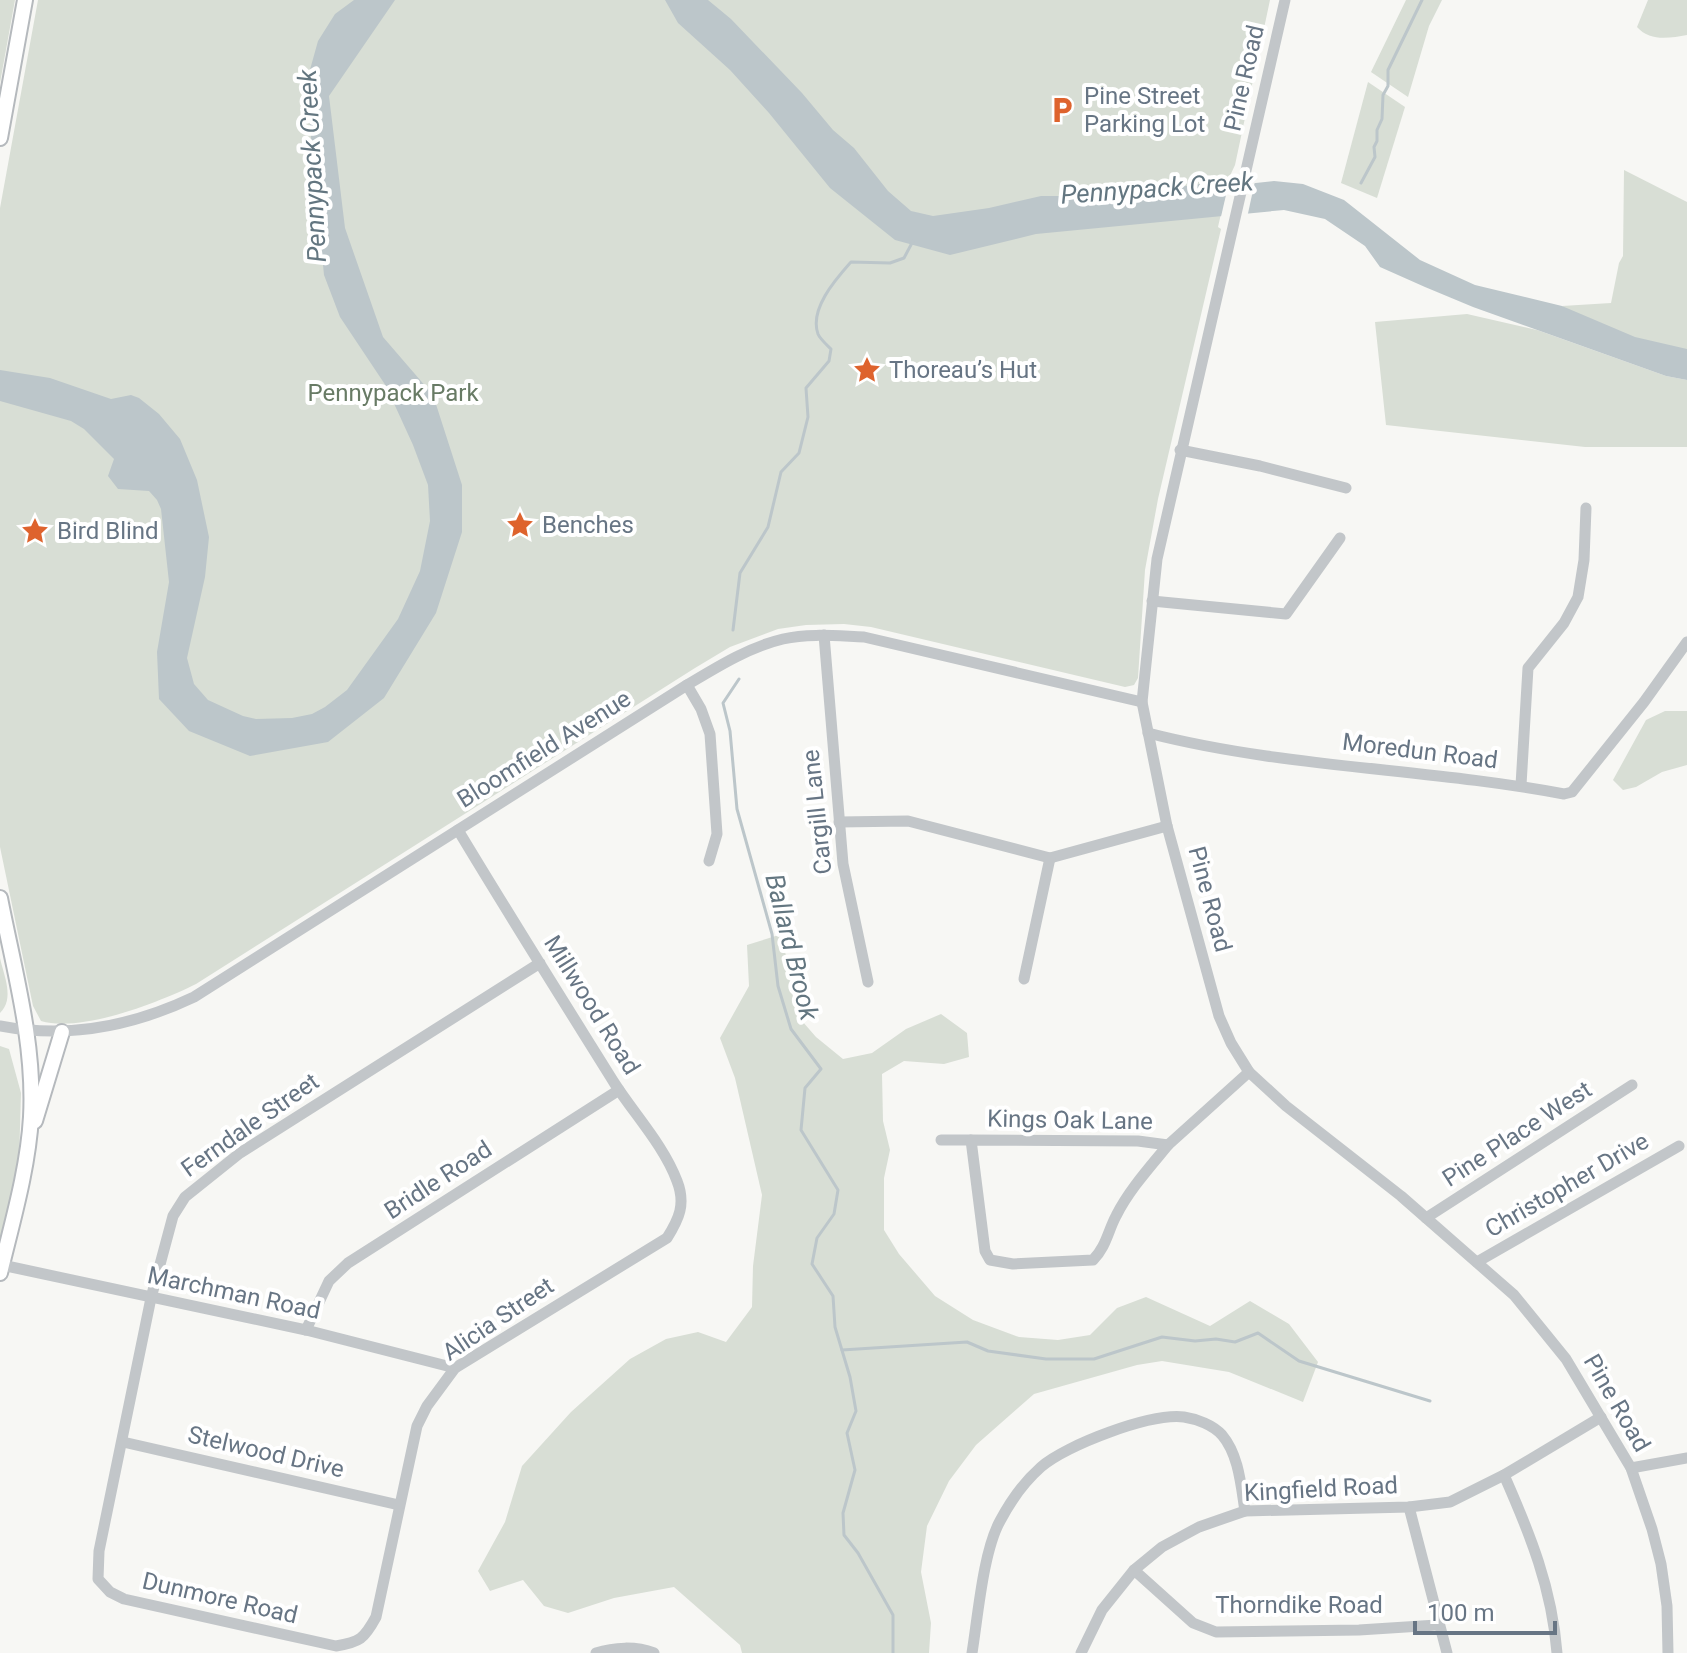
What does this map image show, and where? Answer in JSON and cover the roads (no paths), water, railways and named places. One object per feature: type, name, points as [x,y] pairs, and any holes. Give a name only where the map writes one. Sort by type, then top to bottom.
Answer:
[{"type":"main road","points":[[0,138],[25,0]]},
{"type":"main road","points":[[0,898],[27,1031],[31,1098],[29,1141]]},
{"type":"main road","points":[[1,1269],[29,1141],[62,1032]]},
{"type":"street","name":"Pine Road","points":[[1285,0],[1157,559],[1142,702],[1167,826],[1219,1016],[1249,1072],[1514,1295],[1566,1359],[1631,1468],[1661,1564],[1667,1606],[1668,1653]]},
{"type":"street","points":[[1180,450],[1346,488]]},
{"type":"street","points":[[1521,785],[1528,668],[1564,623],[1578,597],[1584,560],[1586,508]]},
{"type":"street","points":[[1152,601],[1286,614],[1340,538]]},
{"type":"street","name":"Bloomfield Avenue","points":[[0,1026],[62,1032],[128,1022],[167,1010],[194,997],[687,685],[758,647],[784,639],[824,635],[864,637],[1142,702]]},
{"type":"street","name":"Cargill Lane","points":[[824,635],[843,864],[868,982]]},
{"type":"street","name":"Moredun Road","points":[[1148,733],[1210,749],[1521,785],[1564,794],[1572,792],[1687,642]]},
{"type":"street","points":[[687,685],[701,709],[710,734],[717,834],[709,861]]},
{"type":"street","points":[[839,822],[908,821],[1050,858],[1167,826]]},
{"type":"street","name":"Millwood Road","points":[[458,830],[619,1090],[668,1163],[677,1181],[682,1207]]},
{"type":"street","points":[[1024,979],[1050,858]]},
{"type":"street","name":"Ferndale Street","points":[[98,1565],[151,1298],[173,1216],[185,1197],[240,1153],[540,963]]},
{"type":"street","name":"Kings Oak Lane","points":[[971,1140],[985,1251],[990,1260],[1013,1264],[1093,1260],[1102,1250],[1116,1214],[1131,1191],[1168,1145],[1249,1072]]},
{"type":"street","name":"Pine Place West","points":[[1426,1218],[1632,1085]]},
{"type":"street","name":"Bridle Road","points":[[306,1330],[329,1281],[348,1263],[619,1090]]},
{"type":"street","name":"Kings Oak Lane","points":[[941,1140],[1138,1141],[1168,1145]]},
{"type":"street","name":"Christopher Drive","points":[[1477,1262],[1679,1146]]},
{"type":"street","name":"Alicia Street","points":[[352,1643],[366,1636],[376,1617],[417,1426],[427,1406],[455,1368],[667,1238],[677,1223],[682,1207]]},
{"type":"street","name":"Marchman Road","points":[[1,1269],[306,1330],[455,1368]]},
{"type":"street","points":[[972,1653],[988,1559],[998,1523],[1019,1491],[1042,1466],[1079,1443],[1159,1419],[1181,1417],[1202,1421],[1221,1434],[1232,1453],[1245,1511]]},
{"type":"street","name":"Kingfield Road","points":[[1081,1653],[1102,1610],[1134,1570],[1182,1535],[1245,1511],[1409,1507],[1450,1502],[1504,1475],[1601,1417]]},
{"type":"street","name":"Stelwood Drive","points":[[123,1442],[399,1505]]},
{"type":"street","points":[[1631,1468],[1687,1458]]},
{"type":"street","points":[[1504,1475],[1536,1550],[1555,1629],[1557,1653]]},
{"type":"street","points":[[1409,1507],[1437,1625],[1447,1653]]},
{"type":"street","name":"Dunmore Road","points":[[98,1565],[98,1579],[110,1592],[124,1599],[336,1646],[352,1643]]},
{"type":"street","name":"Thorndike Road","points":[[1134,1570],[1193,1623],[1216,1632],[1359,1630],[1437,1625]]},
{"type":"street","points":[[596,1653],[611,1648],[654,1653]]},
{"type":"waterway","points":[[1361,183],[1375,157],[1374,147],[1382,119],[1388,70],[1422,0]]},
{"type":"waterway","name":"Ballard Brook","points":[[733,630],[740,573],[768,527],[781,472],[799,453],[808,417],[806,388],[829,361],[831,349],[819,336],[816,324],[821,305],[851,262],[890,263],[904,258],[913,241]]},
{"type":"waterway","name":"Ballard Brook","points":[[739,679],[723,703],[730,731],[737,809],[772,934],[778,986],[791,1029],[821,1069],[805,1088],[801,1130],[838,1190],[834,1214],[817,1238],[812,1264],[833,1296],[835,1327],[850,1377],[856,1411],[847,1433],[855,1470],[843,1513],[844,1535],[858,1553],[893,1615],[893,1653]]},
{"type":"waterway","points":[[842,1350],[967,1342],[988,1351],[1046,1359],[1094,1359],[1162,1337],[1235,1342],[1258,1333],[1299,1361],[1430,1401]]},
{"type":"place","name":"Pine Street Parking Lot","points":[[1062,110]]},
{"type":"place","name":"Thoreau’s Hut","points":[[867,370]]},
{"type":"place","name":"Benches","points":[[520,525]]},
{"type":"place","name":"Bird Blind","points":[[35,531]]},
{"type":"water label","name":"Pennypack Creek","points":[[312,166]]},
{"type":"water label","name":"Pennypack Creek","points":[[1157,188]]},
{"type":"park label","name":"Pennypack Park","points":[[393,393]]}]
